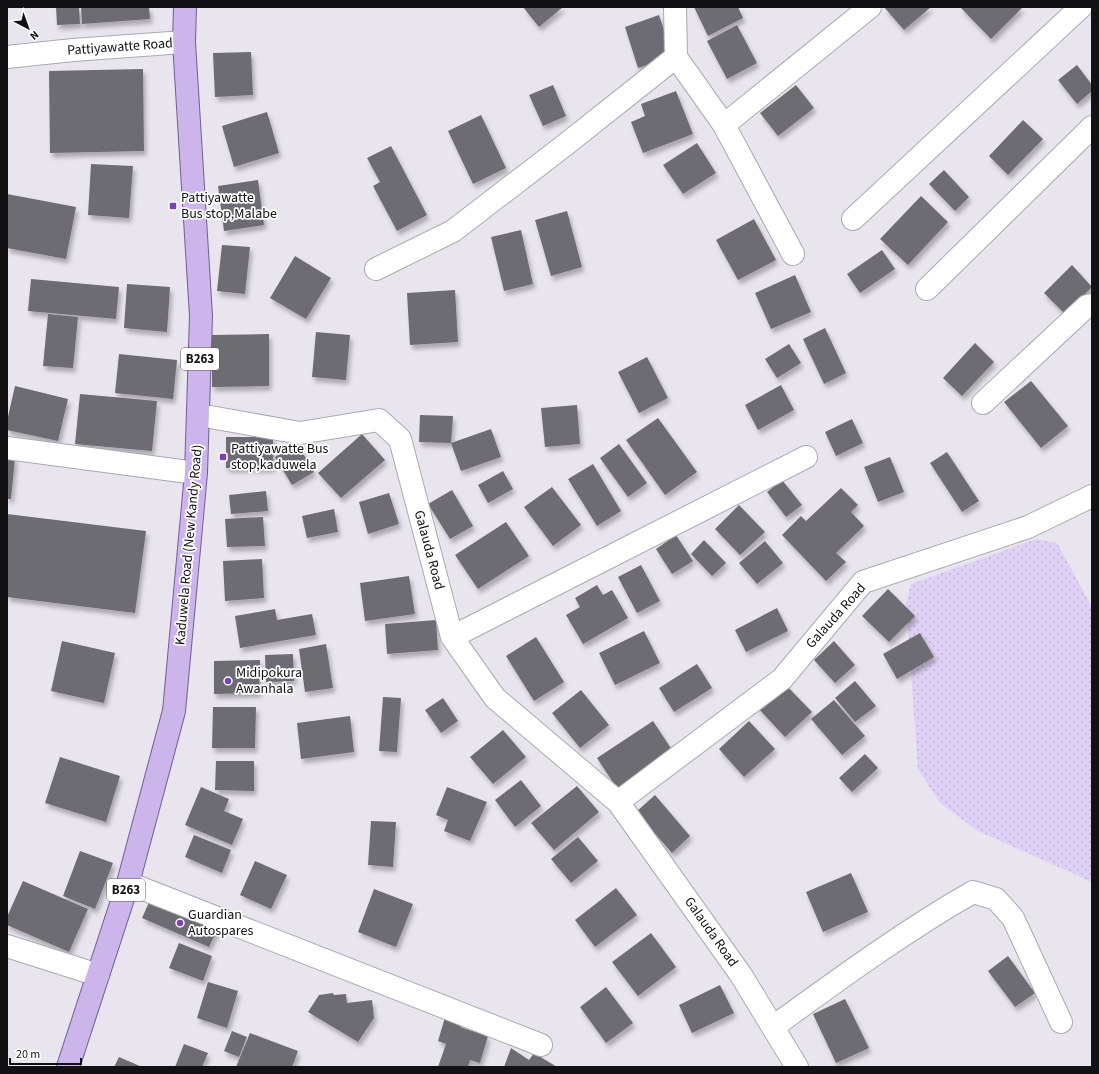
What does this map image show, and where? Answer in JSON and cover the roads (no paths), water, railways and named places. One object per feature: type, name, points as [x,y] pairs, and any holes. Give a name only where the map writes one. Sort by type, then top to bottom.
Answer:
[{"type":"main road","name":"Kaduwela Road (New Kandy Road)","points":[[68,1067],[128,883],[174,710],[196,473],[201,316],[184,42],[185,7]]},
{"type":"street","points":[[675,7],[676,57],[724,125],[793,254]]},
{"type":"street","points":[[724,125],[870,7]]},
{"type":"street","points":[[853,219],[1081,7]]},
{"type":"street","name":"Pattiyawatte Road","points":[[7,57],[73,50],[184,42]]},
{"type":"street","points":[[376,269],[453,231],[676,57]]},
{"type":"street","points":[[928,289],[1092,127]]},
{"type":"street","points":[[983,403],[1087,306],[1092,305]]},
{"type":"street","name":"Galauda Road","points":[[199,415],[300,433],[379,420],[400,439],[452,638],[495,698],[618,802],[741,974],[797,1067]]},
{"type":"street","points":[[7,448],[196,473]]},
{"type":"street","points":[[452,638],[806,458]]},
{"type":"street","name":"Galauda Road","points":[[618,802],[782,678],[863,582],[1028,527],[1092,496]]},
{"type":"street","points":[[128,883],[541,1045]]},
{"type":"street","points":[[773,1026],[877,952],[945,908],[973,892],[996,899],[1013,918],[1061,1022]]},
{"type":"street","points":[[7,946],[98,975]]},
{"type":"place","name":"Pattiyawatte Bus stop,Malabe","points":[[173,206]]},
{"type":"place","name":"Pattiyawatte Bus stop,kaduwela","points":[[223,457]]},
{"type":"place","name":"Midipokura Awanhala","points":[[228,681]]},
{"type":"place","name":"Guardian Autospares","points":[[180,923]]}]
